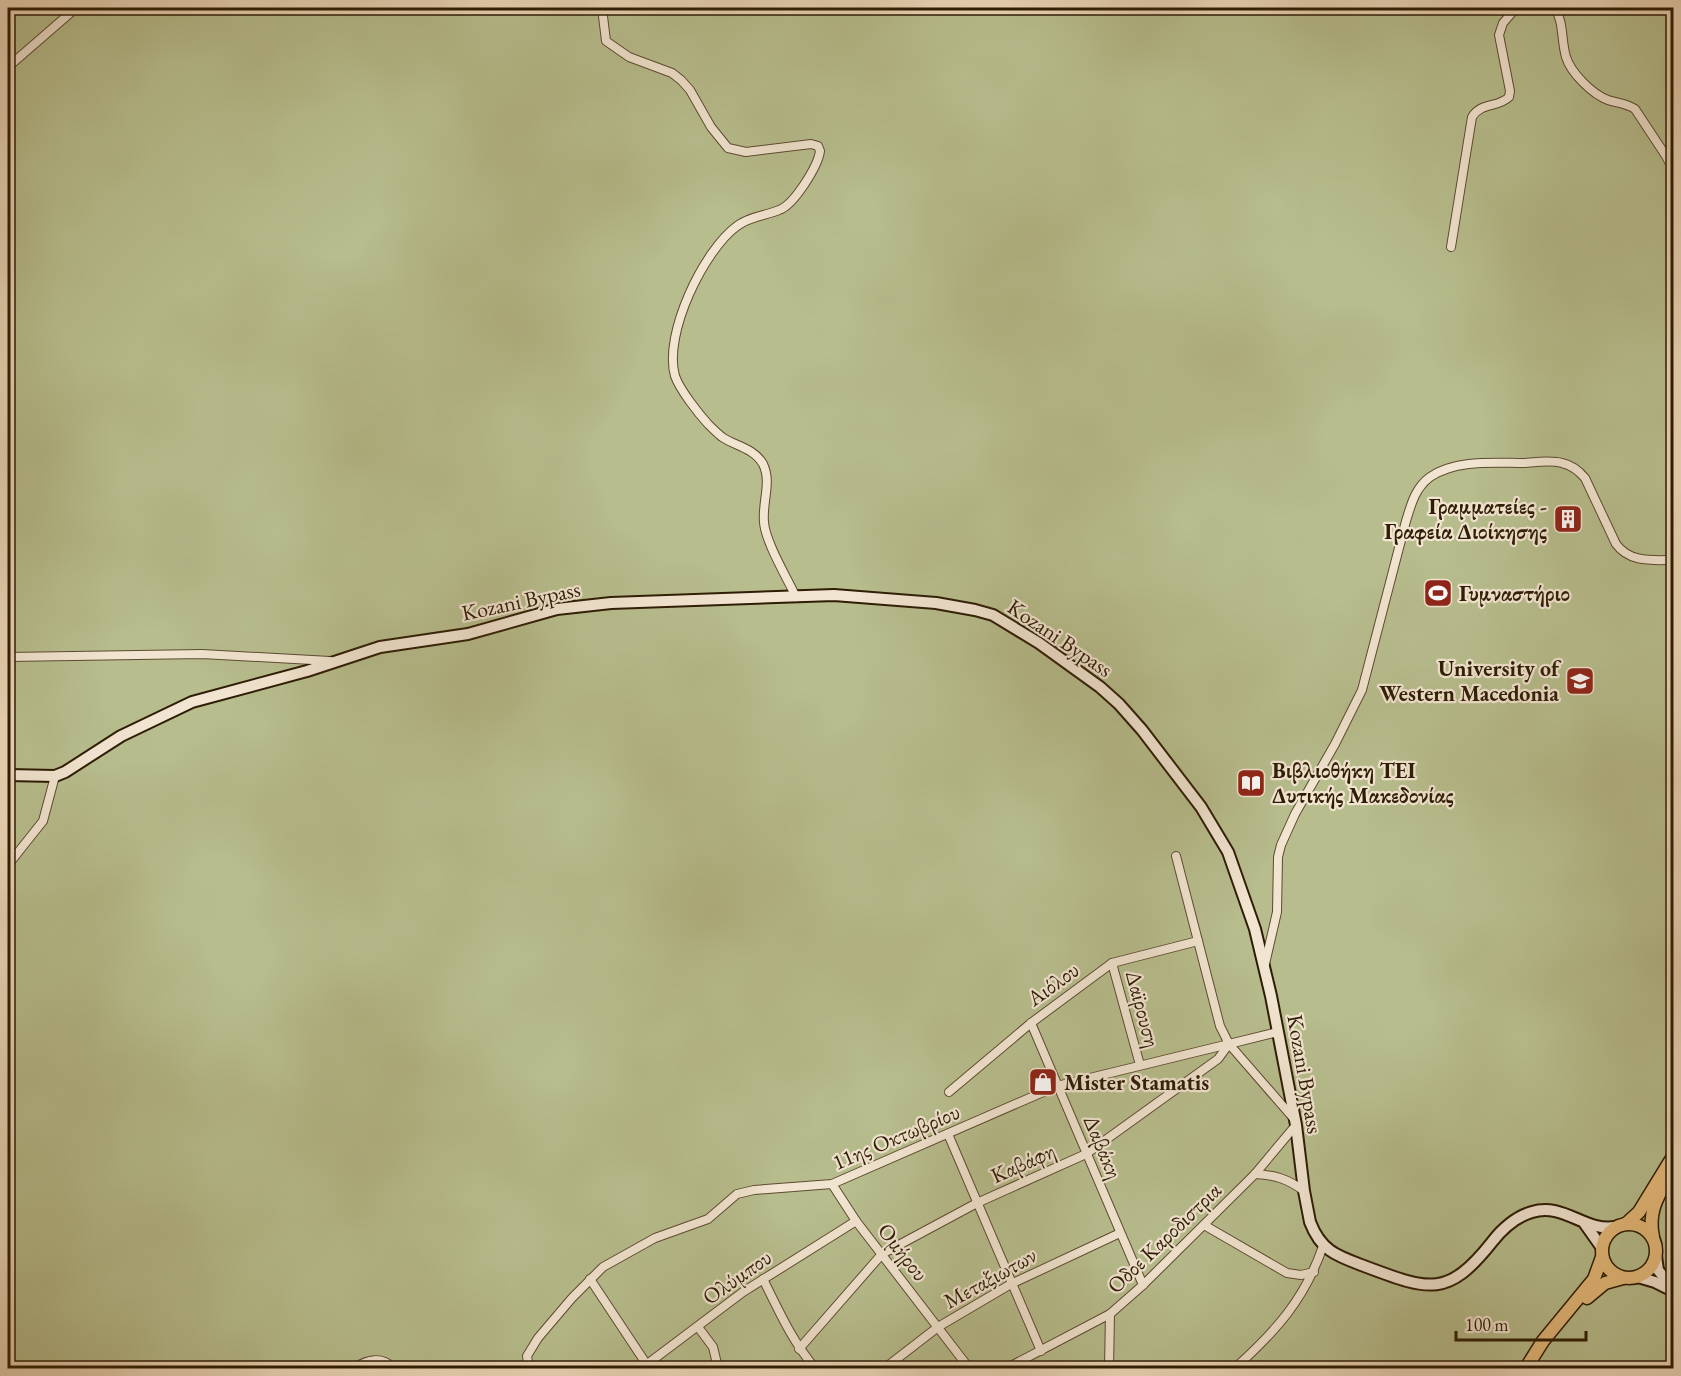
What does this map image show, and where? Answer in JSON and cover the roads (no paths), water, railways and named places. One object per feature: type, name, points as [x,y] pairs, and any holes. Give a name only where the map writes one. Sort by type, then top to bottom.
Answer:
[{"type":"main road","name":"Kozani Bypass","points":[[8,775],[55,776],[77,765],[121,736],[192,702],[307,671],[380,647],[468,633],[557,609],[611,603],[834,595],[887,598],[975,610],[993,615],[1024,632],[1100,687],[1142,729],[1202,807],[1228,852],[1244,896],[1264,966],[1295,1123],[1310,1222],[1323,1246]]},
{"type":"main road","points":[[1527,1368],[1543,1341],[1594,1279],[1606,1236],[1639,1212],[1674,1155]]},
{"type":"main road","points":[[1674,1170],[1655,1202],[1651,1220],[1658,1270],[1674,1291]]},
{"type":"main road","points":[[1323,1246],[1340,1257],[1382,1273],[1411,1282],[1435,1285],[1447,1283],[1461,1275],[1476,1262],[1506,1226],[1538,1210],[1559,1211],[1601,1229],[1621,1226],[1642,1227],[1653,1238]]},
{"type":"main road","points":[[1585,1223],[1610,1270],[1623,1278]]},
{"type":"main road","points":[[1638,1277],[1649,1269],[1656,1256]]},
{"type":"main road","points":[[1527,1368],[1591,1293],[1605,1283],[1638,1277],[1674,1291]]},
{"type":"street","points":[[8,68],[76,8]]},
{"type":"street","points":[[602,8],[606,41],[629,57],[664,70],[681,80],[690,90],[711,127],[728,148],[746,152],[802,145],[818,146],[820,151],[790,203],[779,210],[742,222],[714,248],[700,270],[686,301],[674,352],[675,375],[700,416],[720,436],[755,453],[764,467],[767,484],[764,522],[766,536],[796,597]]},
{"type":"street","points":[[1451,247],[1472,117],[1482,107],[1501,103],[1509,97],[1510,91],[1499,35],[1503,23],[1516,8]]},
{"type":"street","points":[[1555,8],[1561,17],[1564,48],[1570,66],[1601,97],[1635,109],[1674,171]]},
{"type":"street","points":[[1264,966],[1276,912],[1278,857],[1281,845],[1295,814],[1335,744],[1362,690],[1394,558],[1415,494],[1427,479],[1457,466],[1555,462],[1569,465],[1581,472],[1585,478],[1622,552],[1639,559],[1674,560]]},
{"type":"street","points":[[8,657],[202,654],[334,662]]},
{"type":"street","points":[[8,865],[43,821],[55,776]]},
{"type":"street","points":[[1176,856],[1220,1026],[1229,1044],[1295,1123]]},
{"type":"street","name":"Αιόλου","points":[[949,1092],[1030,1023],[1112,963],[1198,941]]},
{"type":"street","name":"Δαϊρουση","points":[[1112,963],[1140,1065]]},
{"type":"street","name":"Δαβάκη","points":[[1030,1023],[1143,1285]]},
{"type":"street","points":[[1229,1044],[1278,1032]]},
{"type":"street","name":"11ης Οκτωβρίου","points":[[529,1368],[527,1356],[534,1344],[603,1267],[642,1245],[708,1219],[737,1194],[754,1190],[832,1184],[1057,1086],[1229,1044]]},
{"type":"street","name":"Καβάφη","points":[[798,1349],[882,1254],[977,1203],[1086,1154],[1218,1059],[1229,1044]]},
{"type":"street","name":"Oδοε Καροδιστρια","points":[[1109,1368],[1110,1314],[1143,1285],[1255,1174],[1295,1123]]},
{"type":"street","points":[[948,1134],[1041,1350]]},
{"type":"street","points":[[1255,1174],[1280,1177],[1304,1191]]},
{"type":"street","name":"Ομήρου","points":[[832,1184],[856,1221],[969,1368]]},
{"type":"street","name":"Ολύμπου","points":[[645,1366],[763,1279],[856,1221]]},
{"type":"street","points":[[1204,1225],[1287,1273],[1301,1275],[1314,1272]]},
{"type":"street","name":"Μεταξιωτων","points":[[885,1368],[938,1327],[1011,1284],[1120,1233]]},
{"type":"street","points":[[1235,1368],[1267,1340],[1296,1304],[1314,1272],[1323,1246]]},
{"type":"street","points":[[590,1279],[645,1366]]},
{"type":"street","points":[[763,1279],[798,1349],[815,1368]]},
{"type":"street","points":[[1007,1368],[1110,1314]]},
{"type":"street","points":[[698,1327],[713,1347],[718,1368]]},
{"type":"street","points":[[354,1368],[378,1359],[394,1368]]},
{"type":"place","name":"Γραμματείες - Γραφεία Διοίκησης","points":[[1568,519]]},
{"type":"place","name":"Γυμναστήριο","points":[[1438,593]]},
{"type":"place","name":"University of Western Macedonia","points":[[1580,681]]},
{"type":"place","name":"Βιβλιοθήκη ΤΕΙ Δυτικής Μακεδονίας","points":[[1251,783]]},
{"type":"place","name":"Mister Stamatis","points":[[1043,1082]]}]
